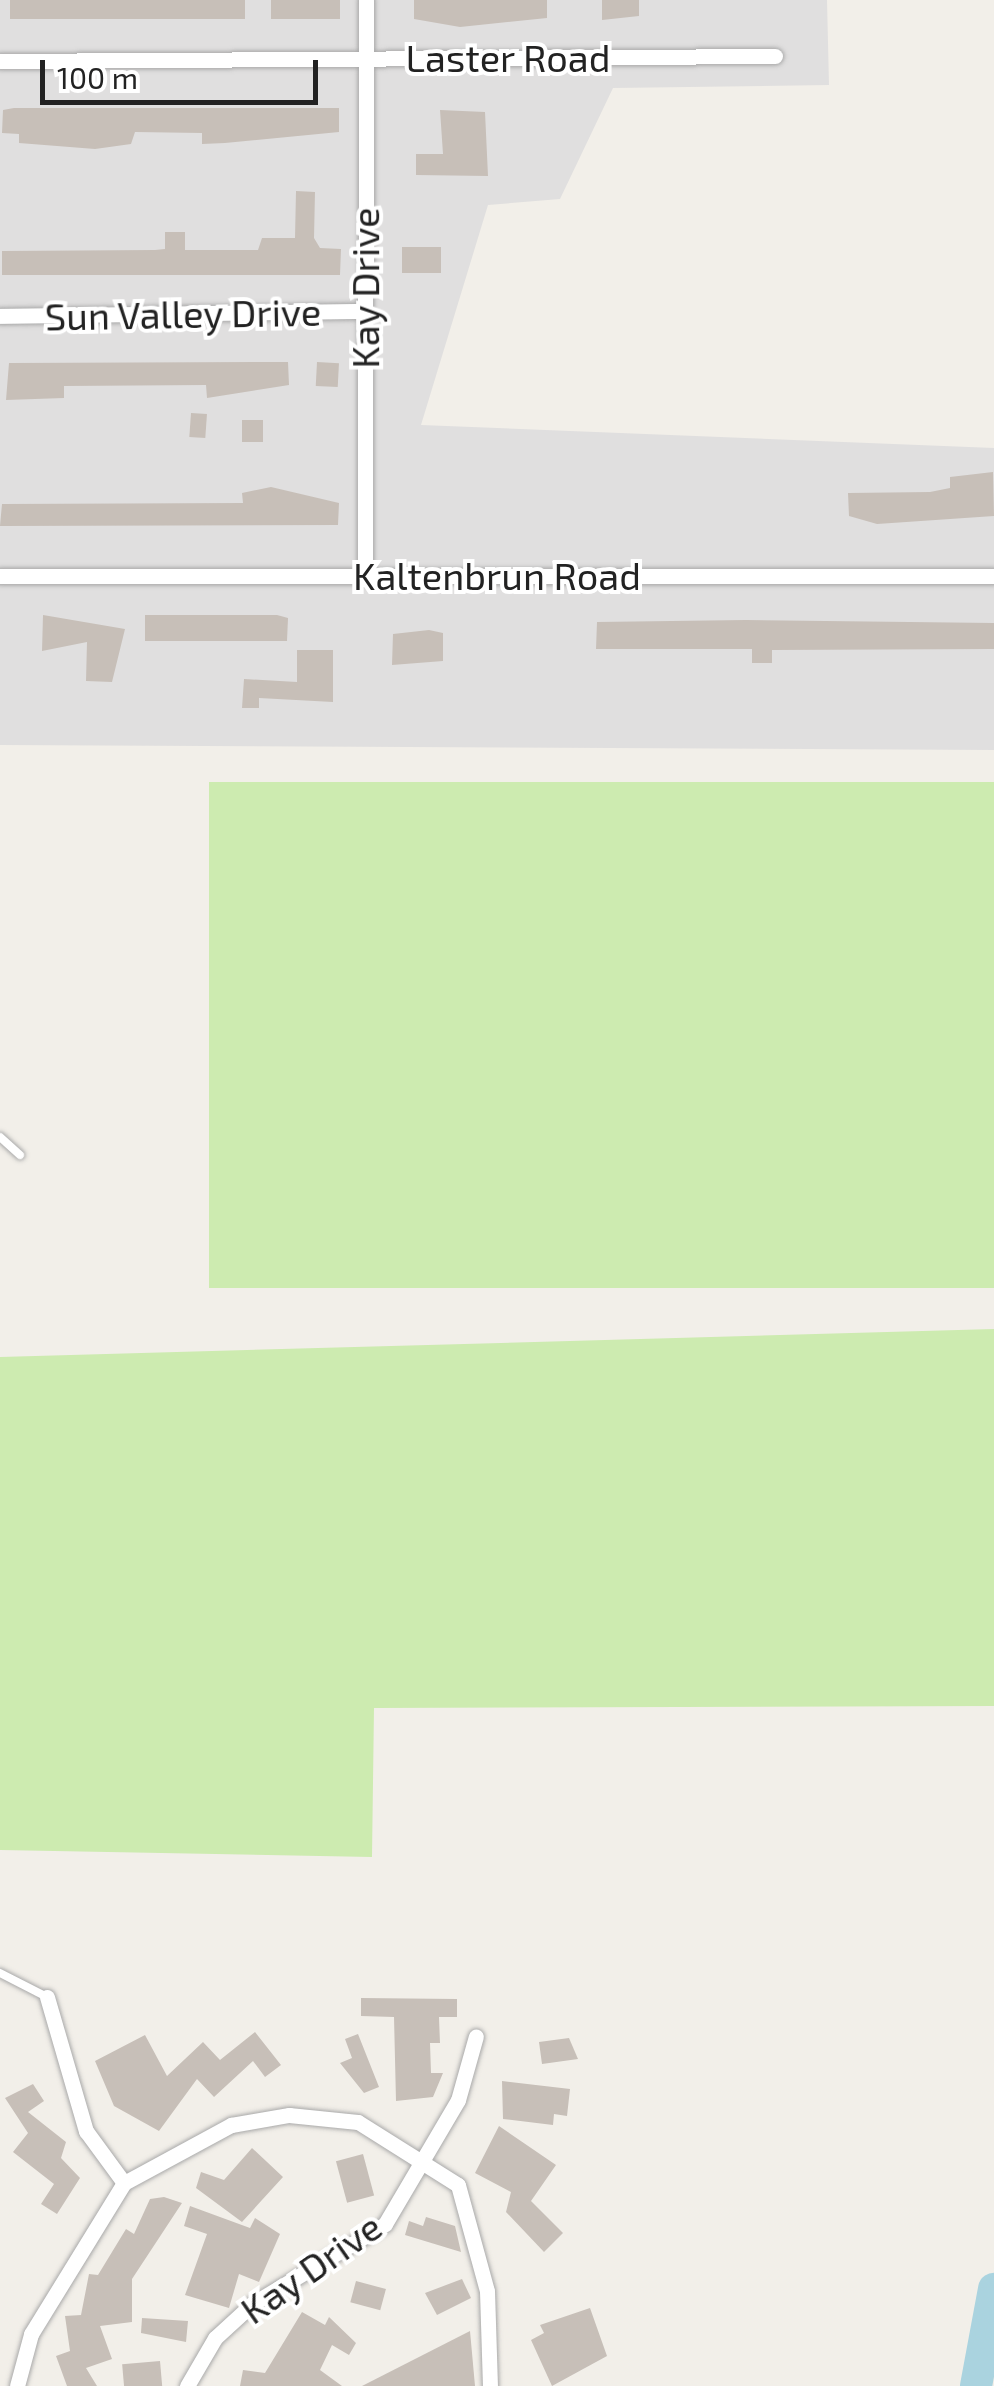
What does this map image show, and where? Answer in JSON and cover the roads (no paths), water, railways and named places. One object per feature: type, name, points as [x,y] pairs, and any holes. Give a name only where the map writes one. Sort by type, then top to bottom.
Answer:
[{"type":"street","name":"Kay Drive","points":[[365,576],[366,0]]},
{"type":"street","name":"Laster Road","points":[[0,61],[775,56]]},
{"type":"street","name":"Sun Valley Drive","points":[[0,316],[365,312]]},
{"type":"street","name":"Kaltenbrun Road","points":[[0,576],[994,576]]},
{"type":"street","points":[[47,1998],[86,2130],[124,2183]]},
{"type":"street","name":"Kay Drive","points":[[187,2386],[215,2338],[252,2304],[385,2224],[458,2100],[476,2036]]},
{"type":"street","points":[[18,2386],[31,2334],[124,2183],[231,2125],[289,2115],[358,2122],[422,2158],[458,2184],[476,2226],[490,2386]]},
{"type":"lane","points":[[0,1137],[20,1155]]},
{"type":"lane","points":[[0,1973],[47,1998]]},
{"type":"waterway","points":[[976,2386],[994,2289]]}]
